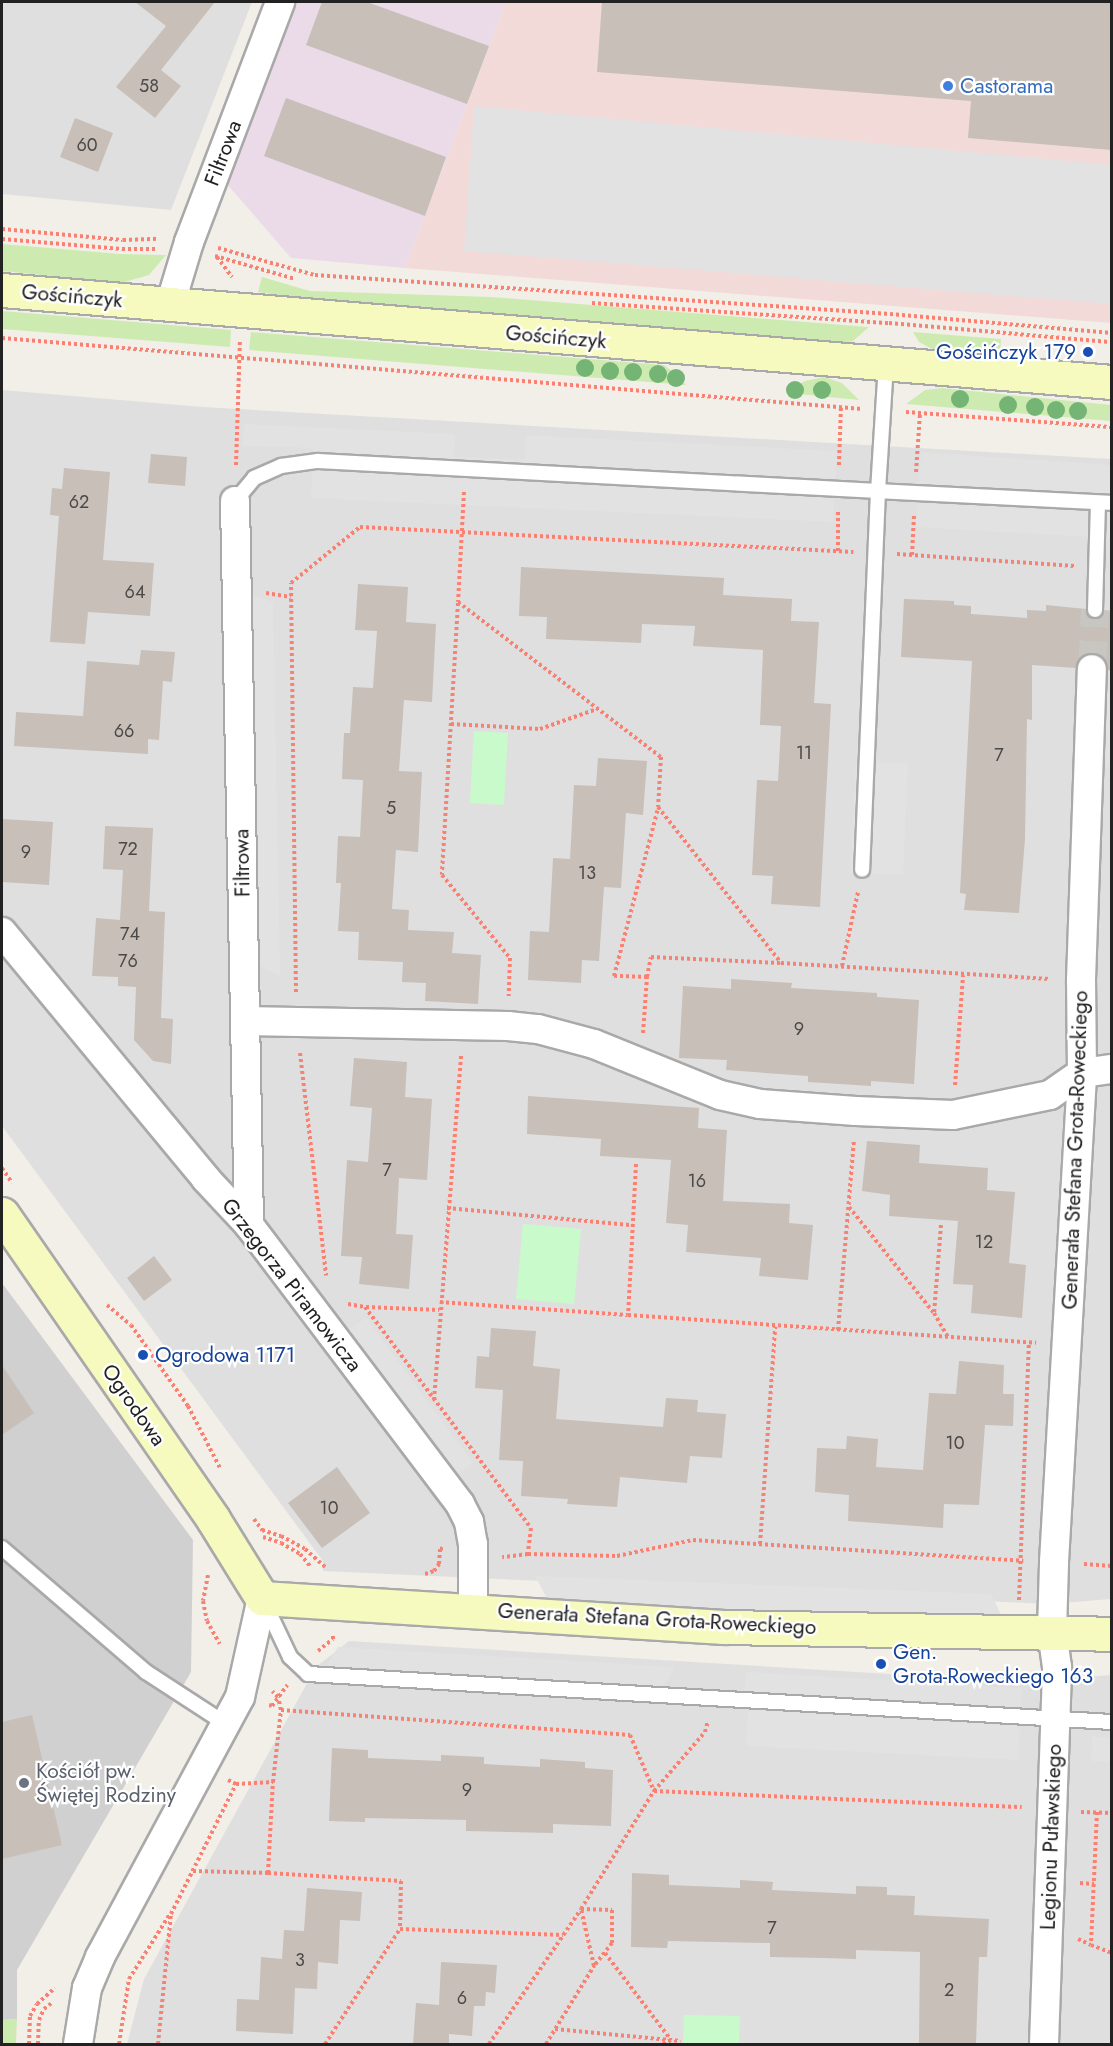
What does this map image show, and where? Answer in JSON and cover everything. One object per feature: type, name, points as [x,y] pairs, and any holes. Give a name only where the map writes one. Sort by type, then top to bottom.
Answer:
[{"type":"street","name":"Filtrowa","points":[[170,305],[187,247],[280,2]]},
{"type":"street","name":"Gościńczyk","points":[[2,290],[1112,382]]},
{"type":"street","name":"Filtrowa","points":[[235,501],[249,1225]]},
{"type":"street","name":"Generała Stefana Grota-Roweckiego","points":[[1052,1631],[1082,1073],[1081,980],[1092,669]]},
{"type":"street","name":"Grzegorza Piramowicza","points":[[2,933],[198,1170],[249,1225],[460,1504],[469,1522],[473,1544],[473,1610]]},
{"type":"street","points":[[245,1021],[508,1026],[538,1029],[594,1044],[641,1061],[720,1095],[760,1104],[856,1111],[953,1115],[1009,1106],[1050,1095],[1082,1073],[1112,1069]]},
{"type":"street","name":"Ogrodowa","points":[[2,1214],[213,1519],[262,1598]]},
{"type":"street","points":[[78,2044],[87,1988],[100,1957],[240,1697],[262,1598]]},
{"type":"street","name":"Generała Stefana Grota-Roweckiego","points":[[262,1598],[723,1627],[1052,1631],[1112,1634]]},
{"type":"street","name":"Legionu Puławskiego","points":[[1044,2044],[1057,1667],[1052,1631]]},
{"type":"lane","points":[[862,870],[874,553],[886,364]]},
{"type":"lane","points":[[235,501],[254,478],[281,466],[309,462],[1105,503],[1095,567],[1095,610]]},
{"type":"lane","points":[[2,1548],[146,1672],[226,1724]]},
{"type":"lane","points":[[2,1560],[23,1566]]},
{"type":"lane","points":[[262,1598],[290,1657],[308,1674],[1112,1722]]},
{"type":"path","points":[[2,229],[187,247],[303,282]]},
{"type":"path","points":[[2,239],[216,247],[315,275],[879,313],[1112,333]]},
{"type":"path","points":[[584,303],[877,322],[1112,342]]},
{"type":"path","points":[[2,338],[883,411],[1112,427]]},
{"type":"path","points":[[235,501],[239,356]]},
{"type":"path","points":[[465,469],[442,875],[510,958],[508,1026]]},
{"type":"path","points":[[326,1279],[296,1021],[291,583],[360,527],[462,534],[874,553],[1095,567]]},
{"type":"path","points":[[458,602],[661,757],[658,807],[614,976],[647,977]]},
{"type":"path","points":[[451,724],[540,729],[598,709]]},
{"type":"path","points":[[658,807],[781,963]]},
{"type":"path","points":[[842,966],[862,870]]},
{"type":"path","points":[[641,1061],[647,977],[651,957],[1081,980]]},
{"type":"path","points":[[953,1115],[963,975]]},
{"type":"path","points":[[434,1400],[447,1208],[463,1025]]},
{"type":"path","points":[[838,1330],[856,1111]]},
{"type":"path","points":[[628,1315],[636,1164]]},
{"type":"path","points":[[849,1207],[934,1313],[949,1338]]},
{"type":"path","points":[[447,1208],[632,1225]]},
{"type":"path","points":[[934,1313],[941,1225]]},
{"type":"path","points":[[104,1302],[131,1325],[175,1388],[226,1476]]},
{"type":"path","points":[[440,1302],[775,1327],[1067,1345]]},
{"type":"path","points":[[342,1303],[365,1307],[440,1310]]},
{"type":"path","points":[[365,1307],[531,1528]]},
{"type":"path","points":[[760,1544],[775,1327]]},
{"type":"path","points":[[1018,1631],[1029,1343]]},
{"type":"path","points":[[250,1512],[262,1530],[281,1536],[305,1549],[322,1566],[330,1569]]},
{"type":"path","points":[[528,1554],[617,1556],[693,1539],[1112,1566]]},
{"type":"path","points":[[415,1574],[434,1571],[440,1564],[440,1549],[473,1544]]},
{"type":"path","points":[[268,1873],[273,1782],[281,1710],[278,1697],[272,1692]]},
{"type":"path","points":[[489,2044],[581,1910],[654,1791],[705,1732],[713,1699]]},
{"type":"path","points":[[281,1710],[630,1735],[654,1791]]},
{"type":"path","points":[[119,2044],[129,1979],[171,1914],[236,1784],[273,1782]]},
{"type":"path","points":[[654,1791],[1029,1808]]},
{"type":"path","points":[[1112,1813],[1097,1812],[1092,1945],[1112,1953]]},
{"type":"path","points":[[193,1871],[401,1881],[400,1929],[325,2044]]},
{"type":"path","points":[[546,2044],[594,1966],[612,1943],[612,1910],[581,1910]]},
{"type":"path","points":[[581,1910],[594,1966]]},
{"type":"path","points":[[158,2044],[171,1914]]},
{"type":"path","points":[[400,1929],[563,1935]]},
{"type":"path","points":[[605,1953],[671,2040]]},
{"type":"path","points":[[555,2029],[680,2041]]},
{"type":"path","points":[[663,2044],[671,2040]]},
{"type":"shaded area","points":[[2,2],[252,2],[171,210],[2,194]]},
{"type":"shaded area","points":[[296,2],[506,2],[405,268],[291,258],[226,183]]},
{"type":"shaded area","points":[[506,2],[1111,2],[1111,323],[405,268]]},
{"type":"shaded area","points":[[474,106],[1111,165],[1111,304],[464,251]]},
{"type":"shaded area","points":[[2,390],[203,407],[1111,459],[1111,1599],[1051,1604],[323,1571],[323,1561],[2,1126]]},
{"type":"shaded area","points":[[244,424],[455,434],[454,457],[525,460],[526,435],[837,451],[833,522],[311,498],[313,448],[242,446]]},
{"type":"shaded area","points":[[921,452],[1111,465],[1111,538],[916,527]]},
{"type":"shaded area","points":[[252,595],[273,602],[280,976],[258,965]]},
{"type":"shaded area","points":[[1105,691],[1111,691],[1111,767],[1101,767]]},
{"type":"shaded area","points":[[856,762],[908,763],[903,875],[850,873]]},
{"type":"shaded area","points":[[2,1283],[193,1540],[191,1672],[17,1970],[17,2019],[2,2020]]},
{"type":"shaded area","points":[[366,1318],[473,1463],[455,1476],[347,1331]]},
{"type":"shaded area","points":[[535,1576],[991,1594],[1002,1617],[790,1614],[549,1602]]},
{"type":"shaded area","points":[[349,1641],[1020,1682],[1111,1675],[1111,2044],[127,2044],[144,1979],[316,1667]]},
{"type":"shaded area","points":[[338,1647],[675,1667],[663,1687],[325,1668]]},
{"type":"shaded area","points":[[746,1672],[1022,1688],[1018,1760],[746,1746],[749,1695],[744,1695]]},
{"type":"shaded area","points":[[1092,1736],[1111,1738],[1111,1762],[1091,1761]]},
{"type":"green space","points":[[2,244],[120,254],[166,255],[149,275],[121,283],[2,271]]},
{"type":"green space","points":[[262,277],[310,291],[491,297],[869,327],[853,341],[843,343],[300,298],[258,292]]},
{"type":"green space","points":[[2,311],[231,330],[230,347],[2,329]]},
{"type":"green space","points":[[251,332],[664,365],[679,376],[686,385],[249,350]]},
{"type":"green space","points":[[913,332],[1001,339],[1000,356],[934,350],[919,342]]},
{"type":"green space","points":[[824,377],[842,383],[859,400],[788,393],[788,390],[805,381]]},
{"type":"green space","points":[[942,388],[1111,405],[1111,421],[906,404],[925,390]]},
{"type":"green space","points":[[474,731],[508,733],[504,805],[470,803]]},
{"type":"green space","points":[[523,1224],[581,1229],[574,1304],[516,1299]]},
{"type":"green space","points":[[684,2015],[740,2016],[739,2044],[683,2044]]},
{"type":"green space","points":[[17,2019],[16,2044],[2,2044],[2,2020]]},
{"type":"building","points":[[135,2],[215,2],[161,70],[181,86],[155,118],[116,87],[166,26]]},
{"type":"building","points":[[322,2],[367,2],[489,46],[467,104],[306,45]]},
{"type":"building","name":"Castorama","points":[[602,2],[1112,2],[1112,150],[968,138],[971,101],[597,72]]},
{"type":"building","points":[[286,98],[446,157],[425,216],[264,156]]},
{"type":"building","points":[[75,118],[113,133],[98,172],[60,157]]},
{"type":"building","points":[[151,454],[187,457],[185,486],[148,483]]},
{"type":"building","points":[[64,468],[110,472],[103,560],[154,563],[150,616],[88,612],[85,644],[50,642],[59,516],[50,515],[52,488],[62,489]]},
{"type":"building","points":[[521,567],[724,578],[723,595],[792,599],[791,621],[819,622],[814,703],[831,704],[820,907],[771,904],[773,876],[752,875],[757,780],[778,781],[781,726],[760,725],[763,650],[693,646],[695,626],[642,624],[641,643],[546,639],[547,617],[519,616]]},
{"type":"building","points":[[358,584],[408,587],[406,622],[436,624],[432,702],[404,700],[399,771],[422,772],[418,852],[396,850],[392,909],[409,910],[408,930],[454,932],[452,953],[481,955],[478,1004],[425,1001],[426,983],[402,982],[403,962],[358,960],[359,932],[338,931],[341,883],[336,883],[338,836],[360,837],[363,780],[342,779],[344,733],[350,733],[353,687],[373,688],[377,631],[355,630]]},
{"type":"building","points":[[904,599],[954,601],[954,605],[971,606],[971,614],[1027,618],[1027,610],[1046,611],[1046,605],[1086,609],[1087,615],[1094,619],[1100,618],[1104,610],[1112,611],[1112,671],[1108,670],[1107,662],[1101,655],[1093,653],[1084,655],[1076,668],[1032,665],[1032,720],[1027,719],[1025,839],[1019,913],[964,910],[966,894],[960,893],[972,661],[901,657]]},
{"type":"building","points":[[141,650],[175,652],[172,682],[163,681],[159,740],[148,739],[148,754],[14,746],[16,712],[83,716],[87,661],[139,665]]},
{"type":"building","points":[[598,758],[647,761],[643,815],[626,813],[621,888],[604,887],[599,961],[582,960],[581,983],[528,980],[530,931],[549,932],[553,858],[570,859],[574,785],[596,786]]},
{"type":"building","points":[[2,819],[53,822],[49,885],[2,882]]},
{"type":"building","points":[[105,826],[153,828],[149,911],[165,912],[161,1018],[173,1019],[171,1064],[153,1061],[134,1040],[136,987],[118,986],[118,977],[92,976],[96,918],[120,920],[123,870],[103,869]]},
{"type":"building","points":[[731,979],[792,983],[791,988],[877,993],[877,997],[919,1000],[914,1084],[871,1081],[871,1086],[808,1082],[808,1076],[726,1070],[727,1060],[679,1058],[683,986],[731,989]]},
{"type":"building","points":[[354,1058],[407,1062],[405,1097],[432,1099],[427,1180],[399,1178],[396,1234],[413,1235],[409,1289],[359,1284],[362,1257],[341,1256],[347,1160],[368,1162],[372,1108],[350,1106]]},
{"type":"building","points":[[528,1096],[699,1108],[698,1128],[727,1130],[723,1201],[790,1204],[789,1223],[813,1225],[808,1280],[759,1276],[761,1258],[686,1252],[688,1225],[666,1223],[671,1160],[600,1156],[601,1139],[527,1134]]},
{"type":"building","points":[[867,1141],[920,1145],[919,1163],[988,1168],[987,1190],[1015,1192],[1009,1263],[1026,1265],[1022,1318],[971,1313],[973,1285],[953,1284],[958,1221],[889,1216],[890,1195],[862,1191]]},
{"type":"building","points":[[154,1256],[172,1280],[144,1301],[127,1278]]},
{"type":"building","points":[[491,1328],[536,1331],[533,1366],[560,1369],[556,1419],[663,1427],[666,1398],[698,1400],[697,1412],[726,1414],[722,1458],[690,1456],[687,1483],[620,1477],[617,1507],[567,1504],[568,1499],[521,1496],[523,1461],[499,1460],[503,1390],[475,1388],[477,1356],[489,1357]]},
{"type":"building","points":[[959,1361],[1004,1365],[1003,1394],[1014,1394],[1013,1426],[985,1425],[979,1505],[944,1504],[943,1528],[848,1521],[849,1495],[815,1492],[817,1448],[846,1449],[847,1436],[878,1439],[876,1467],[923,1470],[929,1393],[956,1394]]},
{"type":"building","points":[[2,1365],[34,1413],[2,1435]]},
{"type":"building","points":[[337,1467],[370,1513],[322,1548],[288,1503]]},
{"type":"building","name":"Kościół pw. Świętej Rodziny","points":[[32,1715],[62,1845],[2,1859],[2,1722]]},
{"type":"building","points":[[332,1748],[368,1750],[368,1758],[441,1761],[441,1755],[484,1757],[484,1764],[540,1767],[540,1759],[585,1762],[585,1768],[613,1770],[611,1826],[553,1824],[553,1833],[466,1831],[466,1820],[365,1818],[365,1822],[329,1821]]},
{"type":"building","points":[[632,1873],[669,1875],[669,1885],[740,1888],[740,1880],[773,1882],[772,1890],[856,1894],[856,1886],[887,1887],[887,1895],[915,1896],[914,1915],[989,1919],[987,1957],[979,1957],[976,2044],[919,2044],[920,1952],[856,1950],[856,1959],[770,1957],[770,1943],[668,1941],[667,1948],[631,1947]]},
{"type":"building","points":[[307,1888],[362,1892],[360,1921],[340,1920],[338,1964],[318,1962],[317,1989],[295,1988],[293,2034],[236,2031],[237,1999],[259,2000],[261,1957],[282,1959],[284,1930],[304,1931]]},
{"type":"building","points":[[441,1962],[497,1965],[495,1993],[486,1992],[485,2006],[474,2006],[472,2036],[449,2034],[449,2044],[413,2044],[416,2003],[439,2005]]},
{"type":"tunnel","points":[[1092,669],[1095,610]]},
{"type":"place","name":"Castorama","points":[[948,86]]},
{"type":"place","name":"Gościńczyk 179","points":[[1088,352]]},
{"type":"place","name":"Ogrodowa 1171","points":[[143,1355]]},
{"type":"place","name":"Gen. Grota-Roweckiego 163","points":[[881,1664]]},
{"type":"place","name":"Kościół pw. Świętej Rodziny","points":[[24,1783]]}]
